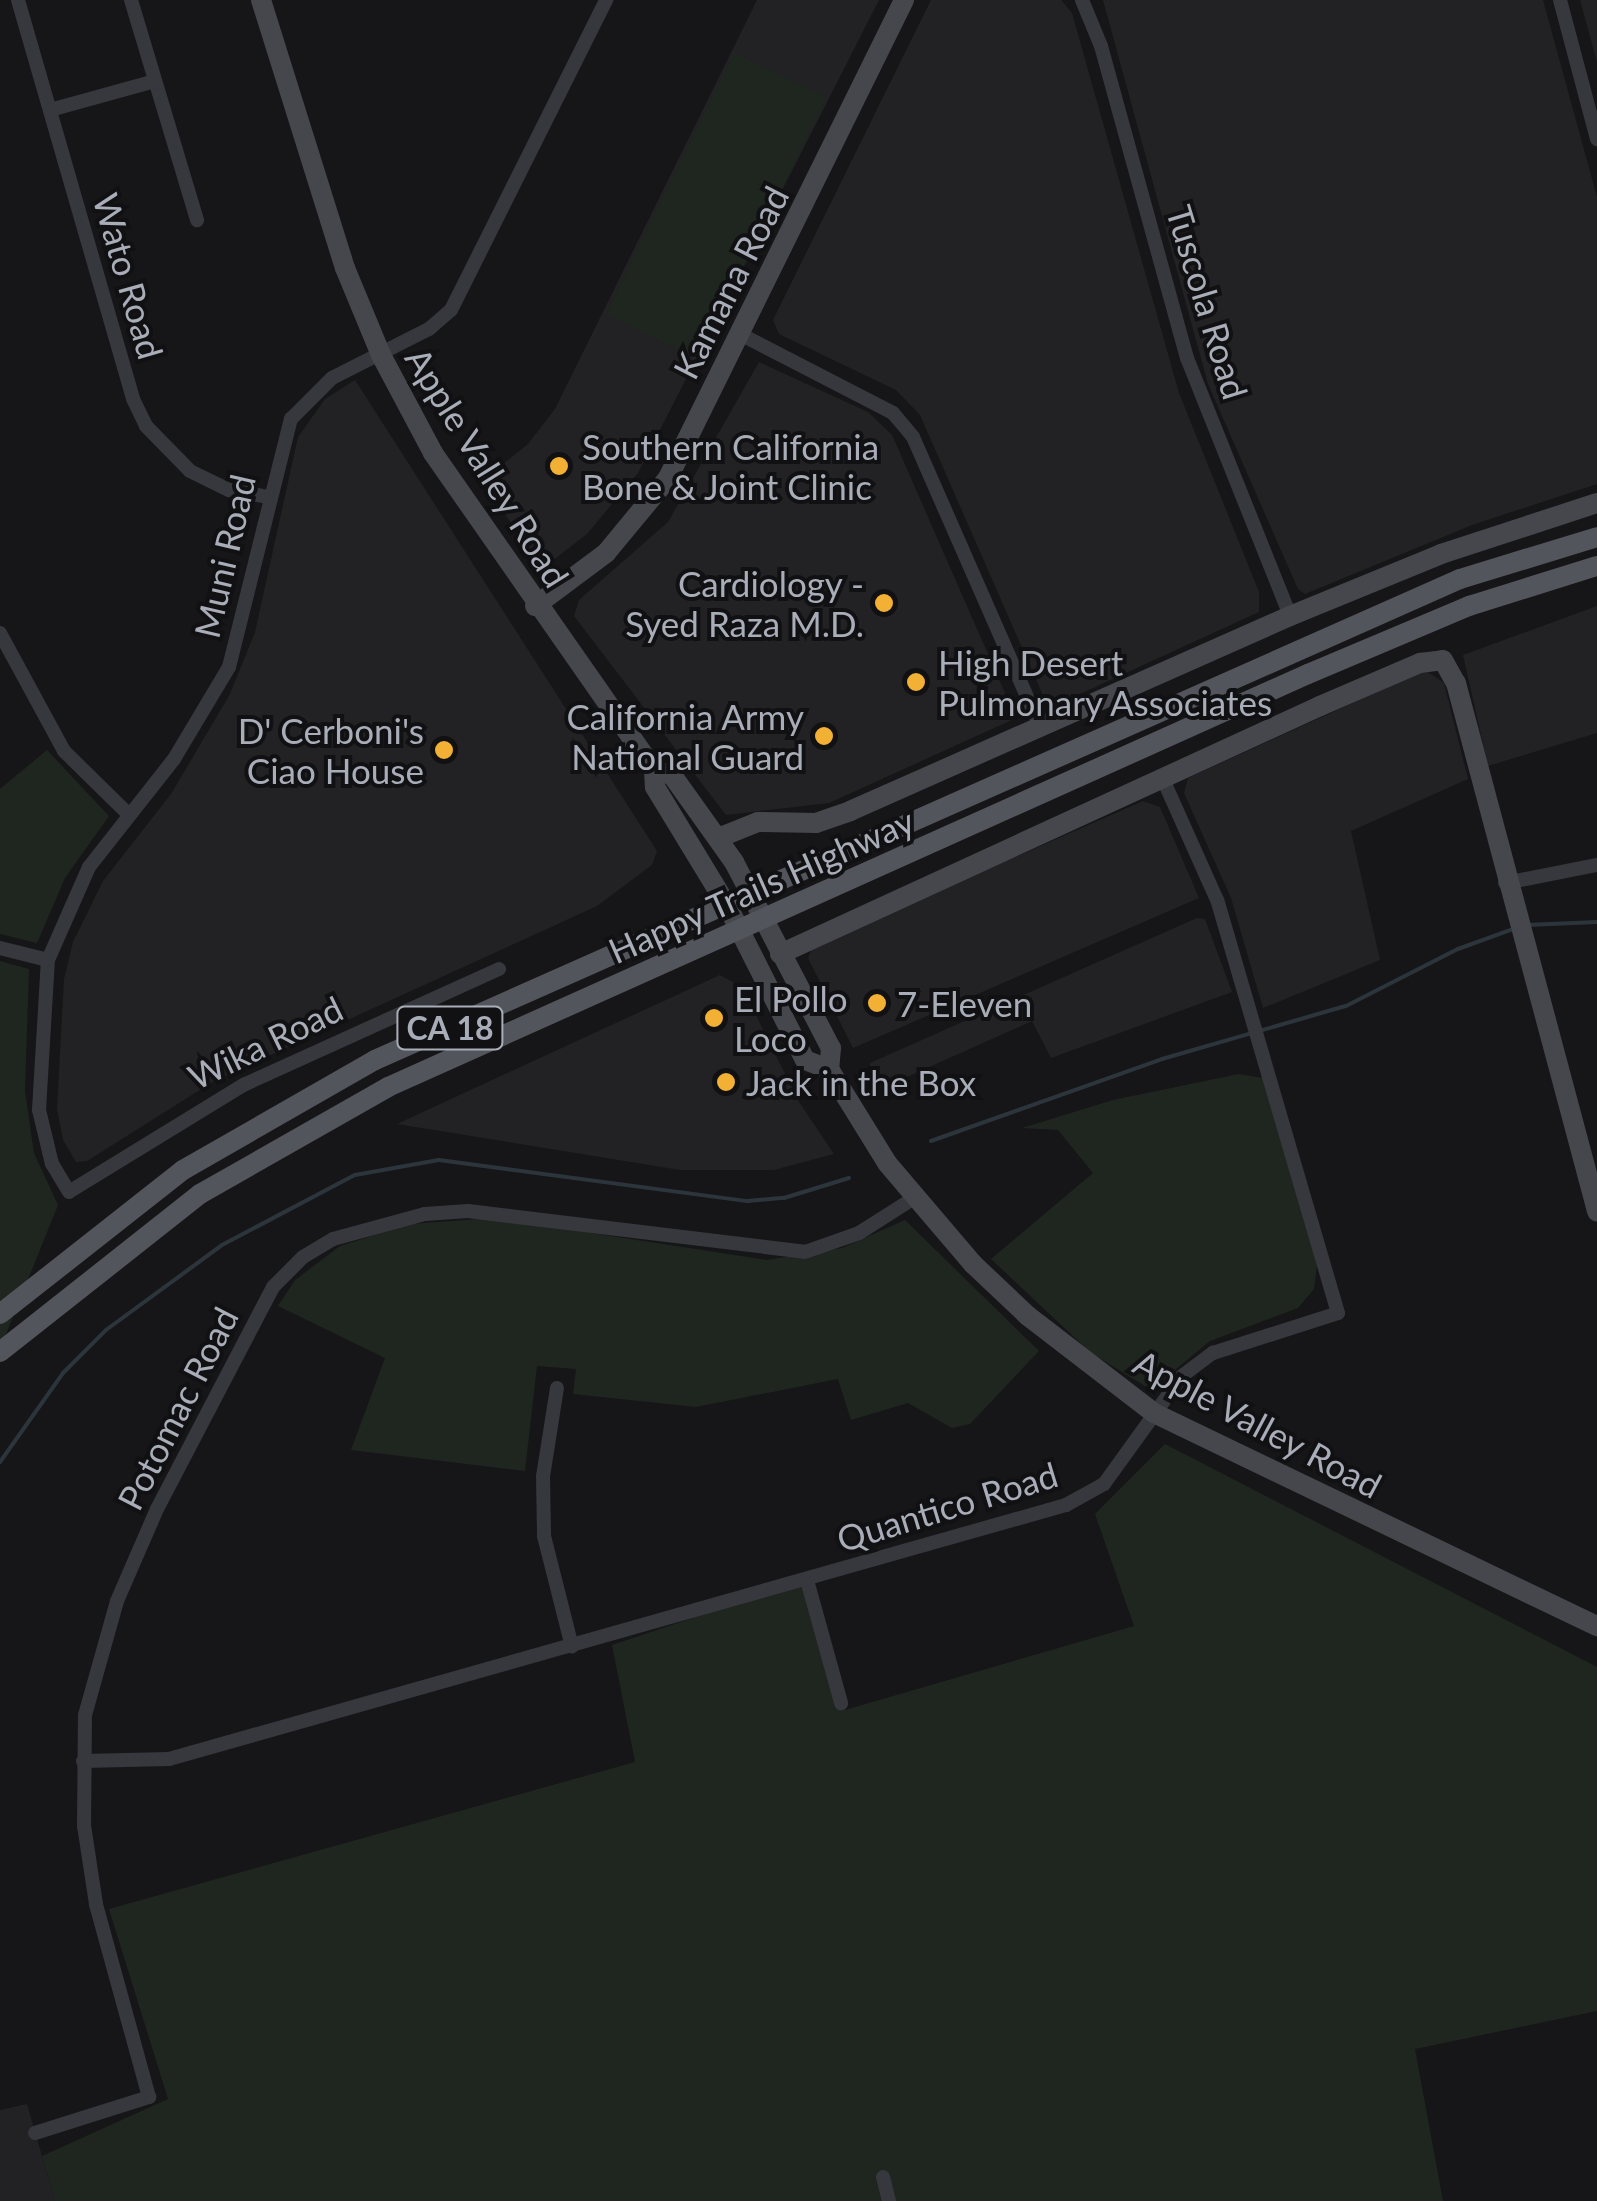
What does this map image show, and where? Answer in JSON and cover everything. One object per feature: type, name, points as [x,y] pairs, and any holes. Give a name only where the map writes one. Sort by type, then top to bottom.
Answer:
[{"type":"main road","name":"Happy Trails Highway","points":[[0,1314],[183,1170],[256,1122],[375,1060],[752,897],[1460,578],[1597,537]]},
{"type":"main road","name":"Happy Trails Highway","points":[[0,1352],[131,1244],[272,1148],[438,1063],[764,922],[1392,638],[1597,566]]},
{"type":"street","name":"Wato Road","points":[[18,0],[146,426],[190,471],[229,490],[269,498]]},
{"type":"street","points":[[131,0],[196,220]]},
{"type":"street","name":"Apple Valley Road","points":[[261,0],[318,191],[380,355],[432,453],[535,606],[654,770],[654,786],[728,907],[805,1060],[829,1069],[914,1198],[1028,1316],[1154,1413],[1597,1626]]},
{"type":"street","name":"Muni Road","points":[[70,1192],[52,1164],[38,1110],[48,960],[89,867],[194,730],[228,667],[244,623],[281,444],[305,399],[332,378],[429,329],[467,284],[606,0]]},
{"type":"street","name":"Kamana Road","points":[[535,606],[606,553],[643,514],[668,478],[742,335],[904,0]]},
{"type":"street","name":"Tuscola Road","points":[[1082,0],[1101,46],[1187,358],[1290,616]]},
{"type":"street","points":[[1560,0],[1597,138]]},
{"type":"street","points":[[50,110],[155,80]]},
{"type":"street","points":[[742,335],[894,414],[913,438],[1040,727]]},
{"type":"street","points":[[718,838],[758,822],[816,823],[850,812],[1290,616],[1441,554],[1597,503]]},
{"type":"street","points":[[0,633],[64,751],[128,814]]},
{"type":"street","points":[[780,954],[865,912],[1404,670],[1444,660],[1456,683],[1505,883],[1597,1211]]},
{"type":"street","name":"Apple Valley Road","points":[[654,770],[672,774],[718,838],[831,1048],[829,1069]]},
{"type":"street","name":"Quantico Road","points":[[84,1761],[168,1758],[572,1647],[1066,1504],[1104,1484],[1182,1376],[1213,1353],[1338,1313],[1217,900],[1162,779]]},
{"type":"street","points":[[1505,883],[1597,865]]},
{"type":"street","points":[[0,948],[48,960]]},
{"type":"street","name":"Wika Road","points":[[70,1192],[245,1084],[499,969]]},
{"type":"street","name":"Potomac Road","points":[[35,2134],[143,2103],[150,2088],[96,1904],[84,1826],[84,1761],[96,1668],[124,1584],[273,1287],[303,1257],[381,1222],[468,1210],[804,1252],[860,1233],[914,1198]]},
{"type":"street","points":[[557,1388],[543,1476],[544,1536],[572,1647]]},
{"type":"street","points":[[807,1580],[842,1703]]},
{"type":"street","points":[[882,2177],[889,2201]]},
{"type":"shaded area","points":[[757,0],[879,0],[638,473],[587,534],[552,561],[535,560],[483,480],[528,444],[555,409]]},
{"type":"shaded area","points":[[931,0],[1061,0],[1072,13],[1179,393],[1259,592],[1259,612],[1058,704],[1045,700],[920,415],[896,390],[779,334],[773,320]]},
{"type":"shaded area","points":[[1103,0],[1543,0],[1597,197],[1597,484],[1472,525],[1305,594],[1298,589],[1208,384]]},
{"type":"shaded area","points":[[1580,0],[1597,0],[1597,62]]},
{"type":"shaded area","points":[[734,52],[827,97],[699,360],[606,314]]},
{"type":"shaded area","points":[[759,362],[868,412],[892,435],[1016,718],[829,803],[726,815],[574,616],[579,600],[668,522]]},
{"type":"shaded area","points":[[355,380],[657,851],[652,865],[597,906],[214,1081],[87,1161],[76,1162],[63,1140],[57,1109],[64,979],[73,942],[103,881],[171,794],[230,694],[255,632],[298,437],[325,399]]},
{"type":"shaded area","points":[[1597,606],[1597,733],[1488,766],[1463,655]]},
{"type":"shaded area","points":[[1425,670],[1444,683],[1468,779],[1351,831],[1380,960],[1263,1008],[1231,898],[1184,793],[1188,778]]},
{"type":"shaded area","points":[[47,750],[109,816],[65,878],[37,943],[0,934],[0,789]]},
{"type":"shaded area","points":[[1143,801],[1160,807],[1199,898],[853,1048],[808,958],[813,946]]},
{"type":"shaded area","points":[[1197,918],[1205,919],[1232,992],[1051,1058],[1032,1021],[878,1090],[869,1075],[870,1063]]},
{"type":"shaded area","points":[[0,961],[29,969],[25,1091],[34,1153],[58,1205],[0,1349]]},
{"type":"shaded area","points":[[720,975],[742,987],[799,1102],[834,1154],[774,1170],[680,1170],[397,1124]]},
{"type":"shaded area","points":[[1239,1074],[1268,1079],[1317,1265],[1314,1289],[1298,1308],[1210,1341],[1158,1384],[1145,1386],[1091,1353],[991,1259],[1093,1173],[1058,1130],[1022,1128],[1113,1100]]},
{"type":"shaded area","points":[[493,1218],[767,1260],[842,1248],[905,1220],[1039,1351],[970,1424],[952,1428],[908,1403],[851,1420],[838,1379],[696,1407],[573,1394],[576,1369],[537,1366],[525,1471],[351,1450],[385,1358],[278,1306],[295,1280],[340,1246],[410,1224]]},
{"type":"shaded area","points":[[1165,1444],[1597,1667],[1597,2011],[1415,2049],[1443,2201],[55,2201],[42,2156],[168,2099],[109,1909],[635,1762],[612,1645],[807,1580],[845,1710],[1134,1626],[1095,1514]]},
{"type":"shaded area","points":[[27,2104],[55,2201],[0,2201],[0,2110]]},
{"type":"waterway","points":[[1527,925],[1597,922]]},
{"type":"waterway","points":[[931,1141],[1162,1059],[1346,1006],[1458,949],[1513,929]]},
{"type":"waterway","points":[[0,1462],[63,1373],[106,1330],[222,1245],[355,1175],[439,1160],[747,1201],[784,1198],[849,1178]]},
{"type":"place","name":"Southern California Bone & Joint Clinic","points":[[559,466]]},
{"type":"place","name":"Cardiology - Syed Raza M.D.","points":[[884,603]]},
{"type":"place","name":"High Desert Pulmonary Associates","points":[[916,682]]},
{"type":"place","name":"California Army National Guard","points":[[824,736]]},
{"type":"place","name":"D' Cerboni's Ciao House","points":[[444,750]]},
{"type":"place","name":"7-Eleven","points":[[877,1003]]},
{"type":"place","name":"El Pollo Loco","points":[[714,1018]]},
{"type":"place","name":"Jack in the Box","points":[[726,1082]]}]
